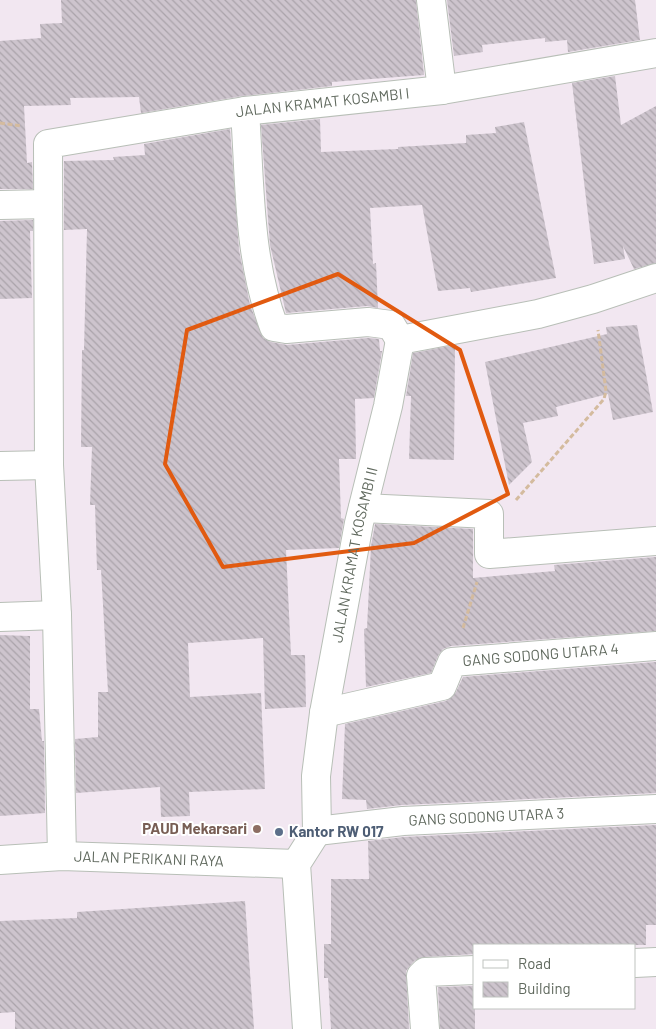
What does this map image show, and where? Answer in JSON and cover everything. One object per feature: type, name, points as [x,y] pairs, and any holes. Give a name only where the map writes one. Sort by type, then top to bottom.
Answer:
[{"type":"street","points":[[431,0],[442,90]]},
{"type":"street","name":"JALAN KRAMAT KOSAMBI I","points":[[48,204],[48,144],[244,111],[442,90],[656,53]]},
{"type":"street","points":[[244,111],[253,243],[268,311],[274,327],[286,329],[368,322],[382,323],[391,325],[400,340],[538,314],[593,299],[656,278]]},
{"type":"street","points":[[0,205],[48,204],[48,465],[57,615],[62,856]]},
{"type":"street","name":"JALAN KRAMAT KOSAMBI II","points":[[317,831],[316,776],[324,713],[363,508],[388,406],[400,340]]},
{"type":"street","points":[[0,466],[48,465]]},
{"type":"street","points":[[363,508],[489,514],[489,554],[656,541]]},
{"type":"street","points":[[0,617],[57,615]]},
{"type":"street","name":"GANG SODONG UTARA 4","points":[[324,713],[442,686],[452,662],[656,646]]},
{"type":"street","name":"GANG SODONG UTARA 3","points":[[317,831],[402,821],[656,809]]},
{"type":"street","points":[[307,1029],[296,864],[317,831]]},
{"type":"street","name":"JALAN PERIKANI RAYA","points":[[0,860],[62,856],[296,864]]},
{"type":"street","points":[[636,963],[656,962]]},
{"type":"street","points":[[425,1029],[421,976],[425,972],[473,970]]},
{"type":"path","points":[[510,507],[606,394],[593,299]]},
{"type":"path","points":[[452,662],[477,583],[489,554]]},
{"type":"highlighted area","points":[[338,274],[460,350],[508,494],[414,543],[223,567],[165,464],[187,330]]},
{"type":"building","points":[[61,0],[416,0],[424,75],[332,82],[332,86],[242,96],[141,113],[139,97],[70,98],[71,105],[24,106],[27,163],[32,162],[33,189],[0,189],[0,41],[41,38],[40,24],[62,23]]},
{"type":"building","points":[[447,0],[635,0],[640,40],[568,52],[567,40],[545,42],[545,38],[482,45],[483,52],[454,56]]},
{"type":"building","points":[[615,76],[621,125],[656,106],[656,263],[634,269],[623,246],[625,259],[594,264],[572,83]]},
{"type":"building","points":[[320,119],[321,152],[398,149],[398,147],[466,143],[466,135],[496,133],[495,127],[524,122],[556,278],[471,292],[470,288],[438,291],[422,205],[370,208],[373,264],[376,263],[378,308],[367,306],[286,313],[270,245],[261,125]]},
{"type":"building","points":[[230,129],[239,250],[250,305],[263,338],[271,342],[287,345],[368,338],[379,339],[380,351],[382,351],[374,398],[355,399],[356,459],[339,459],[341,518],[344,519],[339,548],[286,550],[291,655],[305,655],[306,707],[265,709],[263,638],[188,643],[190,697],[261,693],[265,789],[189,792],[190,816],[161,817],[160,787],[76,793],[75,739],[98,737],[98,692],[108,692],[101,570],[97,570],[95,505],[90,505],[92,447],[81,447],[82,350],[84,350],[87,229],[64,230],[64,161],[114,160],[113,157],[145,155],[144,144]]},
{"type":"building","points":[[33,220],[33,231],[30,231],[32,298],[0,299],[0,221]]},
{"type":"building","points":[[637,325],[653,412],[613,420],[608,394],[556,407],[558,416],[523,423],[532,462],[509,485],[485,362],[607,334],[606,327]]},
{"type":"building","points":[[455,345],[454,460],[409,459],[411,396],[406,396],[413,353]]},
{"type":"building","points":[[375,524],[473,529],[473,578],[555,571],[554,565],[656,557],[656,631],[451,646],[443,649],[431,673],[366,687],[364,629],[367,628],[371,546]]},
{"type":"building","points":[[0,635],[30,636],[30,709],[39,709],[42,741],[44,741],[45,813],[0,816]]},
{"type":"building","points":[[656,662],[656,793],[402,805],[367,809],[366,800],[342,799],[345,724],[446,701],[456,692],[463,677]]},
{"type":"building","points":[[656,825],[656,925],[646,925],[646,945],[473,944],[473,954],[424,957],[414,961],[406,971],[409,1029],[331,1029],[328,978],[324,978],[324,944],[331,944],[331,879],[369,879],[368,841],[404,837]]},
{"type":"building","points":[[245,901],[254,1029],[15,1029],[15,1012],[0,1013],[0,921],[77,918],[77,912]]},
{"type":"building","points":[[473,986],[475,1029],[440,1029],[438,987]]},
{"type":"place","name":"PAUD Mekarsari","points":[[257,829]]},
{"type":"place","name":"Kantor RW 017","points":[[279,832]]}]
